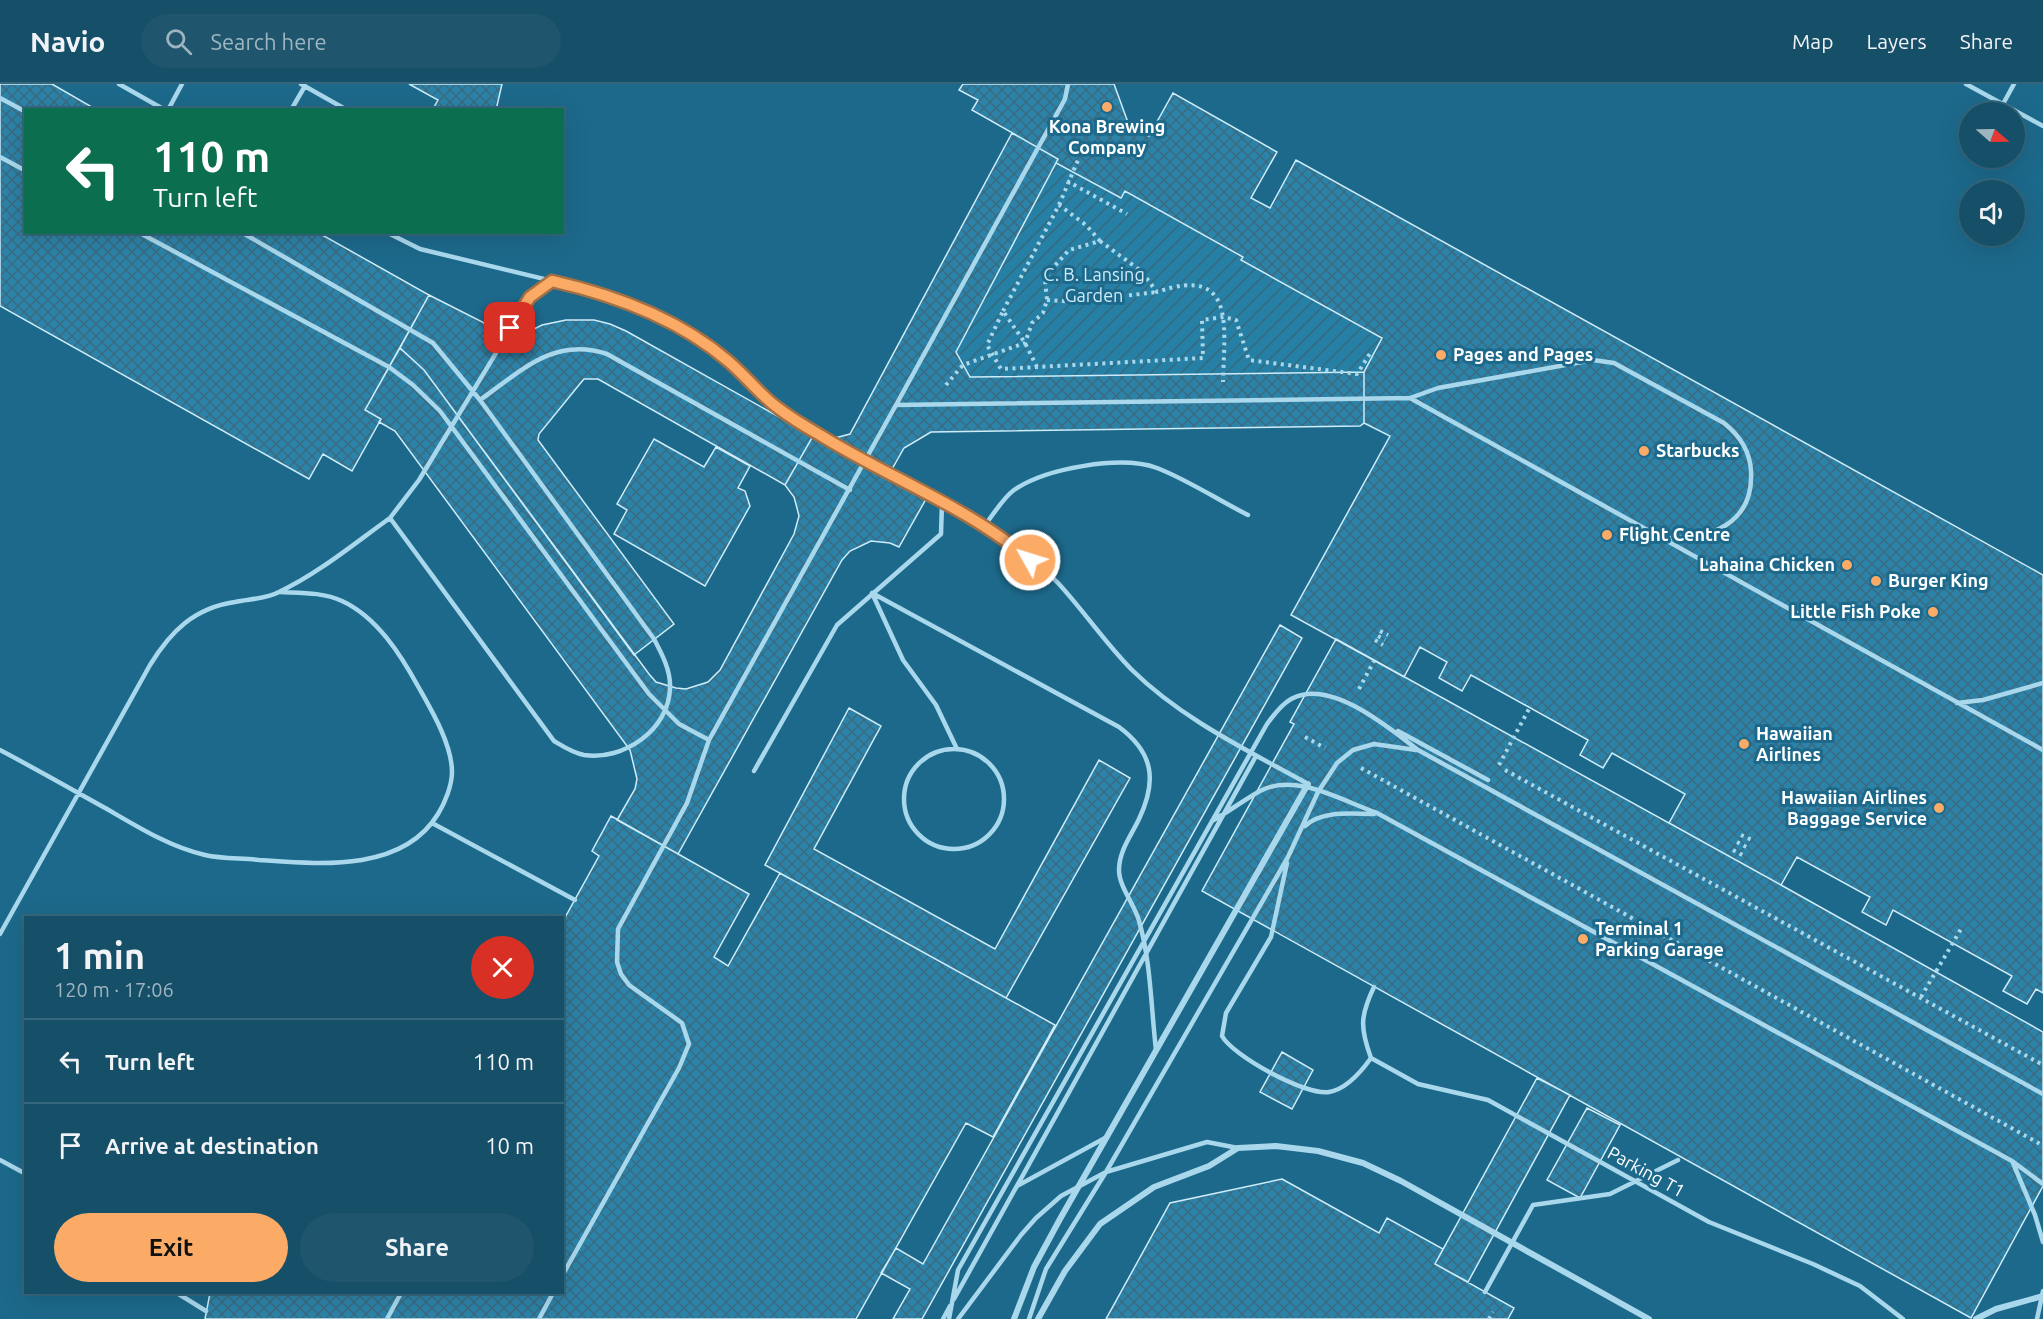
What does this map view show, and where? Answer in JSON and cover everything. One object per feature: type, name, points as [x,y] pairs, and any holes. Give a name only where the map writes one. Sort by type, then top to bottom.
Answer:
[{"type":"street","points":[[1014,1319],[1034,1267],[1060,1219],[1308,784]]},
{"type":"street","points":[[1038,1319],[1071,1261],[1100,1224],[1154,1187],[1209,1166],[1238,1148],[1276,1146],[1317,1150],[1363,1163],[1401,1181],[1649,1319]]},
{"type":"street","points":[[1976,1319],[2043,1294]]},
{"type":"lane","points":[[119,84],[162,108]]},
{"type":"lane","points":[[167,108],[182,84]]},
{"type":"lane","points":[[564,1272],[679,1068],[689,1044],[682,1023],[628,985],[617,962],[618,929],[687,803],[709,740],[1065,99],[1068,84]]},
{"type":"lane","points":[[1966,84],[1999,102]]},
{"type":"lane","points":[[2004,102],[2014,84]]},
{"type":"lane","points":[[292,108],[303,85],[343,108]]},
{"type":"lane","points":[[0,98],[24,111]]},
{"type":"lane","points":[[2025,116],[2043,126]]},
{"type":"lane","points":[[0,157],[24,170]]},
{"type":"lane","points":[[142,234],[388,367],[413,385],[440,411],[667,715],[709,740]]},
{"type":"lane","points":[[245,234],[433,343],[480,400],[654,639],[663,656],[670,689],[664,712],[650,734],[616,753],[599,756],[582,755],[554,741],[390,518]]},
{"type":"lane","points":[[390,234],[420,249],[602,292],[673,325],[728,361],[777,408],[821,436],[985,525],[1057,582],[1132,670],[1172,704],[1256,756],[1308,784]]},
{"type":"lane","points":[[280,592],[390,518],[419,480],[530,297],[552,281]]},
{"type":"lane","points":[[480,400],[547,354],[569,348],[591,348],[607,354],[849,490]]},
{"type":"lane","points":[[896,405],[1410,398],[1438,388],[1605,359],[1724,423],[1738,434],[1751,466],[1752,484],[1743,512],[1729,524],[1708,534],[1685,539],[1663,538]]},
{"type":"lane","points":[[1410,398],[2043,750]]},
{"type":"lane","points":[[985,525],[1013,490],[1078,466],[1109,463],[1156,467],[1248,515]]},
{"type":"lane","points":[[754,771],[837,625],[941,534],[942,503]]},
{"type":"lane","points":[[0,750],[78,793],[147,832],[184,849],[218,856],[311,864],[349,862],[404,847],[419,838],[432,823],[447,793],[452,772],[448,753],[438,728],[405,663],[386,637],[343,601],[323,595],[280,592],[219,604],[194,615],[179,626],[165,641],[150,665],[78,793],[0,934]]},
{"type":"lane","points":[[872,593],[903,660],[936,705],[957,749]]},
{"type":"lane","points":[[872,593],[1119,727],[1133,738],[1144,753],[1150,768],[1150,790],[1139,819],[1122,849],[1119,872],[1139,920],[1146,955],[1156,1052]]},
{"type":"lane","points":[[1957,703],[1983,700],[2043,683]]},
{"type":"lane","points":[[950,1319],[958,1270],[1267,724],[1281,706],[1302,694],[1351,704],[1379,720],[1418,750],[2043,1094]]},
{"type":"lane","points":[[1397,731],[1488,780]]},
{"type":"lane","points":[[1029,1319],[1046,1269],[1106,1172],[1288,857],[1318,792],[1337,763],[1353,750],[1374,744],[1418,750]]},
{"type":"lane","points":[[957,749],[973,753],[987,761],[997,774],[1003,788],[1003,804],[999,819],[979,842],[964,848],[948,849],[933,845],[920,836],[905,810],[904,795],[908,780],[927,756],[957,749]]},
{"type":"lane","points":[[943,1319],[1256,756]]},
{"type":"lane","points":[[1211,822],[1260,791],[1280,784],[1302,786],[1377,813],[2012,1161],[2043,1184]]},
{"type":"lane","points":[[1302,829],[1313,818],[1333,814],[1377,813]]},
{"type":"lane","points":[[432,823],[575,900]]},
{"type":"lane","points":[[1288,857],[1270,937],[1226,1013],[1222,1036],[1234,1051],[1309,1092],[1329,1092],[1346,1085],[1371,1058],[1362,1035],[1363,1009],[1374,987]]},
{"type":"lane","name":"Parking T1","points":[[1371,1058],[1418,1084],[1488,1100],[1709,1222],[1813,1264],[1860,1286],[1903,1319]]},
{"type":"lane","points":[[1017,1186],[1107,1137]]},
{"type":"lane","points":[[958,1319],[1036,1218],[1061,1196],[1106,1172],[1207,1142],[1238,1148]]},
{"type":"lane","points":[[0,1160],[24,1173]]},
{"type":"lane","points":[[1485,1292],[1533,1205],[1610,1194],[1678,1160]]},
{"type":"lane","points":[[2012,1161],[2035,1215],[2043,1242]]},
{"type":"lane","points":[[179,1294],[206,1311]]},
{"type":"lane","points":[[387,1319],[400,1294]]},
{"type":"lane","points":[[539,1319],[552,1294]]},
{"type":"lane","points":[[2037,1319],[2043,1294]]},
{"type":"path","points":[[1078,160],[1067,181],[1059,205],[987,345],[1001,369],[1203,358],[1202,320],[1224,317],[1236,320],[1249,360],[1357,374],[1371,352]]},
{"type":"path","points":[[1067,181],[1127,214]]},
{"type":"path","points":[[1059,205],[1086,225],[1100,241],[1141,271],[1157,292]]},
{"type":"path","points":[[1025,343],[1032,323],[1043,313],[1047,300],[1045,280],[1052,269],[1069,250],[1100,241]]},
{"type":"path","points":[[1047,300],[1074,302],[1157,292],[1180,284],[1205,288],[1217,298],[1224,317],[1223,392]]},
{"type":"path","points":[[1004,311],[1038,367]]},
{"type":"path","points":[[963,365],[1025,343]]},
{"type":"path","points":[[1380,631],[1388,635]]},
{"type":"path","points":[[1376,638],[1384,642]]},
{"type":"path","points":[[1351,704],[1374,661]]},
{"type":"path","points":[[1359,689],[1368,694]]},
{"type":"path","points":[[1498,766],[1530,707]]},
{"type":"path","points":[[1305,737],[1335,754]]},
{"type":"path","points":[[1488,761],[2043,1065]]},
{"type":"path","points":[[1355,765],[2042,1145]]},
{"type":"path","points":[[1741,835],[1752,840]]},
{"type":"path","points":[[1737,842],[1748,848]]},
{"type":"path","points":[[1733,850],[1744,856]]},
{"type":"path","points":[[1921,997],[1961,929]]},
{"type":"path","points":[[1489,1319],[1493,1312]]},
{"type":"green space","name":"C. B. Lansing Garden","points":[[1056,163],[1125,191],[1243,257],[1241,260],[1382,338],[1364,372],[970,377],[956,352]]},
{"type":"building","points":[[0,84],[52,84],[94,108],[24,108],[24,234],[321,234],[429,295],[365,410],[381,419],[352,471],[323,454],[309,479],[0,306]]},
{"type":"building","points":[[409,84],[502,84],[496,108],[435,108],[438,100]]},
{"type":"building","points":[[963,84],[1114,84],[1130,128],[1149,136],[1173,93],[1277,152],[1251,198],[1270,208],[1296,160],[2043,575],[2043,993],[2036,989],[2027,1004],[2003,991],[2012,976],[1893,910],[1886,925],[1862,912],[1870,897],[1797,857],[1781,885],[1669,823],[1685,794],[1612,753],[1603,768],[1580,755],[1588,740],[1471,675],[1462,691],[1439,678],[1447,662],[1420,647],[1404,677],[1291,615],[1390,436],[1364,423],[1364,372],[1382,338],[1241,260],[1243,257],[1125,191],[1121,198],[1056,163],[1058,159],[972,110],[978,100],[959,90]]},
{"type":"building","points":[[1012,133],[1058,159],[956,352],[970,377],[1364,372],[1364,423],[1360,426],[931,432],[904,448],[887,478],[926,499],[899,547],[890,543],[871,541],[850,551],[842,560],[678,854],[617,820],[635,789],[637,779],[630,750],[395,431],[379,422],[381,419],[365,410],[400,348],[424,370],[656,682],[686,689],[708,682],[720,670],[794,534],[799,516],[794,497],[785,485],[817,429],[835,438],[850,434]]},
{"type":"building","points":[[429,295],[510,336],[520,336],[542,325],[566,320],[594,320],[610,324],[813,436],[785,485],[598,379],[584,379],[579,385],[539,434],[538,440],[674,624],[634,655],[424,370],[400,348]]},
{"type":"building","points":[[654,439],[704,467],[716,447],[750,466],[738,488],[745,491],[750,506],[705,586],[614,534],[627,510],[617,504]]},
{"type":"building","points":[[1280,625],[1302,638],[922,1319],[893,1319],[910,1289],[881,1273],[896,1248],[923,1264]]},
{"type":"building","name":"Terminal 1 Parking Garage","points":[[1336,639],[2043,1032],[2043,1186],[1971,1318],[1202,891],[1294,724],[1290,722]]},
{"type":"building","points":[[849,708],[881,726],[814,849],[995,949],[1099,760],[1130,778],[1006,998],[765,865]]},
{"type":"building","points":[[611,816],[749,894],[714,957],[728,966],[780,873],[1055,1025],[993,1137],[966,1123],[856,1319],[205,1319],[210,1294],[564,1294],[564,919],[599,856],[592,851]]},
{"type":"building","points":[[1282,1052],[1313,1070],[1292,1109],[1260,1092]]},
{"type":"building","points":[[1537,1078],[1570,1095],[1468,1282],[1435,1264]]},
{"type":"building","points":[[1587,1108],[1620,1125],[1580,1198],[1547,1180]]},
{"type":"building","points":[[1282,1179],[1379,1233],[1387,1218],[1443,1249],[1435,1264],[1514,1308],[1508,1319],[1106,1319],[1170,1203]]},
{"type":"place","name":"Kona Brewing Company","points":[[1107,107]]},
{"type":"place","name":"Pages and Pages","points":[[1441,355]]},
{"type":"place","name":"Starbucks","points":[[1644,451]]},
{"type":"place","name":"Flight Centre","points":[[1607,535]]},
{"type":"place","name":"Lahaina Chicken","points":[[1847,565]]},
{"type":"place","name":"Burger King","points":[[1876,581]]},
{"type":"place","name":"Little Fish Poke","points":[[1933,612]]},
{"type":"place","name":"Hawaiian Airlines","points":[[1744,744]]},
{"type":"place","name":"Hawaiian Airlines Baggage Service","points":[[1939,808]]},
{"type":"place","name":"Terminal 1 Parking Garage","points":[[1583,939]]},
{"type":"route","points":[[510,328],[530,297],[552,281],[602,292],[632,304],[702,342],[728,361],[777,408],[821,436],[985,525],[1030,560]]}]
